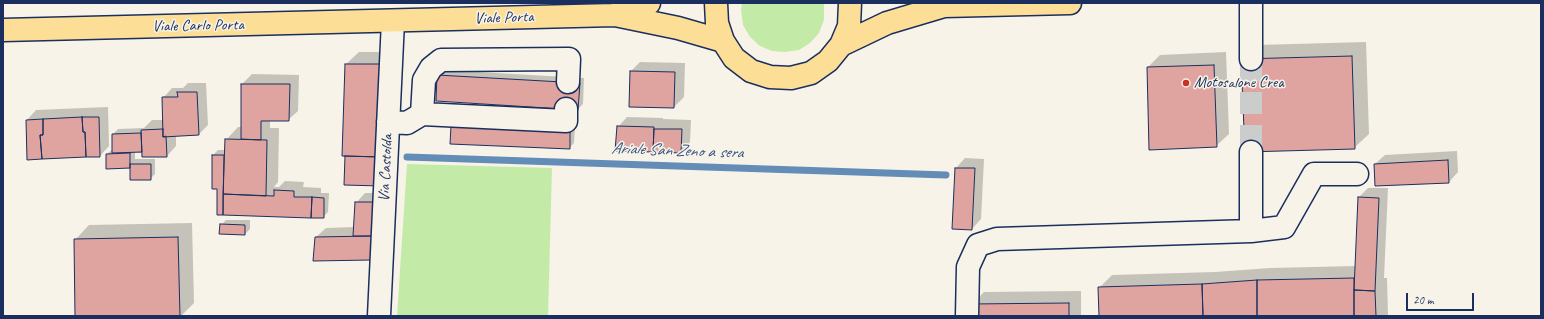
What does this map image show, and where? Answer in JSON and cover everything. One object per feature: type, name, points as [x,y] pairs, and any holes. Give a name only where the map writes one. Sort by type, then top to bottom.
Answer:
[{"type":"main road","points":[[615,14],[649,3]]},
{"type":"main road","points":[[716,3],[716,22],[723,41],[734,58],[751,71],[770,77],[784,78],[791,78],[811,73],[828,61],[841,45],[849,26],[850,3]]},
{"type":"main road","points":[[841,45],[887,22],[939,4],[1070,3]]},
{"type":"main road","points":[[615,14],[678,28],[723,41]]},
{"type":"main road","name":"Viale Porta","points":[[393,21],[615,14]]},
{"type":"main road","name":"Viale Carlo Porta","points":[[3,30],[393,21]]},
{"type":"street","points":[[1251,3],[1251,59]]},
{"type":"street","name":"Via Castolda","points":[[380,316],[393,21]]},
{"type":"street","points":[[422,114],[424,80],[431,68],[441,60],[569,59],[568,82]]},
{"type":"street","points":[[388,122],[408,123],[422,114],[566,121],[566,109]]},
{"type":"street","points":[[1251,152],[1251,231]]},
{"type":"street","points":[[967,316],[968,267],[978,245],[997,239],[1251,231],[1284,227],[1314,174],[1357,174]]},
{"type":"green space","points":[[742,3],[824,3],[824,20],[819,33],[810,43],[799,50],[785,52],[772,51],[760,46],[750,37],[743,25],[741,10]]},
{"type":"green space","points":[[407,164],[552,168],[548,316],[397,316]]},
{"type":"building","points":[[1352,56],[1355,149],[1245,152],[1241,59]]},
{"type":"building","points":[[345,64],[386,64],[382,157],[342,156]]},
{"type":"building","points":[[1214,65],[1217,147],[1149,150],[1147,67]]},
{"type":"building","points":[[630,71],[675,72],[674,108],[629,107]]},
{"type":"building","points":[[437,75],[580,83],[578,110],[436,101]]},
{"type":"building","points":[[241,84],[290,84],[289,121],[261,121],[261,140],[241,139]]},
{"type":"building","points":[[177,92],[197,92],[199,135],[163,137],[162,97],[178,97]]},
{"type":"building","points":[[82,117],[83,132],[85,132],[86,157],[42,159],[40,135],[43,135],[43,119]]},
{"type":"building","points":[[82,117],[99,117],[100,157],[86,157],[85,132],[83,132]]},
{"type":"building","points":[[43,119],[43,135],[40,135],[42,159],[27,160],[26,120]]},
{"type":"building","points":[[451,126],[570,131],[570,149],[450,144]]},
{"type":"building","points":[[617,126],[654,127],[653,152],[615,151]]},
{"type":"building","points":[[163,129],[163,137],[166,136],[167,157],[142,157],[141,130]]},
{"type":"building","points":[[654,129],[682,129],[681,153],[653,152]]},
{"type":"building","points":[[141,133],[142,152],[112,153],[112,134]]},
{"type":"building","points":[[225,139],[267,140],[266,196],[223,194]]},
{"type":"building","points":[[130,153],[130,168],[106,169],[106,154]]},
{"type":"building","points":[[212,155],[224,155],[223,215],[217,215],[217,189],[212,189]]},
{"type":"building","points":[[345,156],[382,157],[381,186],[344,185]]},
{"type":"building","points":[[1448,160],[1449,183],[1375,186],[1374,164]]},
{"type":"building","points":[[130,164],[151,164],[151,180],[130,180]]},
{"type":"building","points":[[955,168],[975,168],[972,230],[952,229]]},
{"type":"building","points":[[274,190],[294,191],[294,197],[312,197],[311,218],[223,215],[223,194],[274,196]]},
{"type":"building","points":[[312,197],[324,198],[324,218],[311,218]]},
{"type":"building","points":[[1358,197],[1379,198],[1375,291],[1354,290]]},
{"type":"building","points":[[355,202],[375,202],[373,236],[353,236]]},
{"type":"building","points":[[220,224],[245,225],[245,235],[219,234]]},
{"type":"building","points":[[373,236],[371,260],[313,261],[315,237]]},
{"type":"building","points":[[178,237],[180,316],[75,316],[74,239]]},
{"type":"building","points":[[1354,278],[1354,316],[1257,316],[1257,280]]},
{"type":"building","points":[[1257,280],[1257,316],[1203,316],[1202,284]]},
{"type":"building","points":[[1202,284],[1203,316],[1099,316],[1098,287]]},
{"type":"building","points":[[1354,290],[1375,291],[1376,316],[1354,316]]},
{"type":"building","points":[[1069,303],[1069,316],[971,316],[971,304]]},
{"type":"waterway","name":"Ariale San Zeno a sera","points":[[407,157],[946,175]]},
{"type":"tunnel","points":[[1251,59],[1251,152]]},
{"type":"place","name":"Motosalone Crea","points":[[1186,83]]}]
